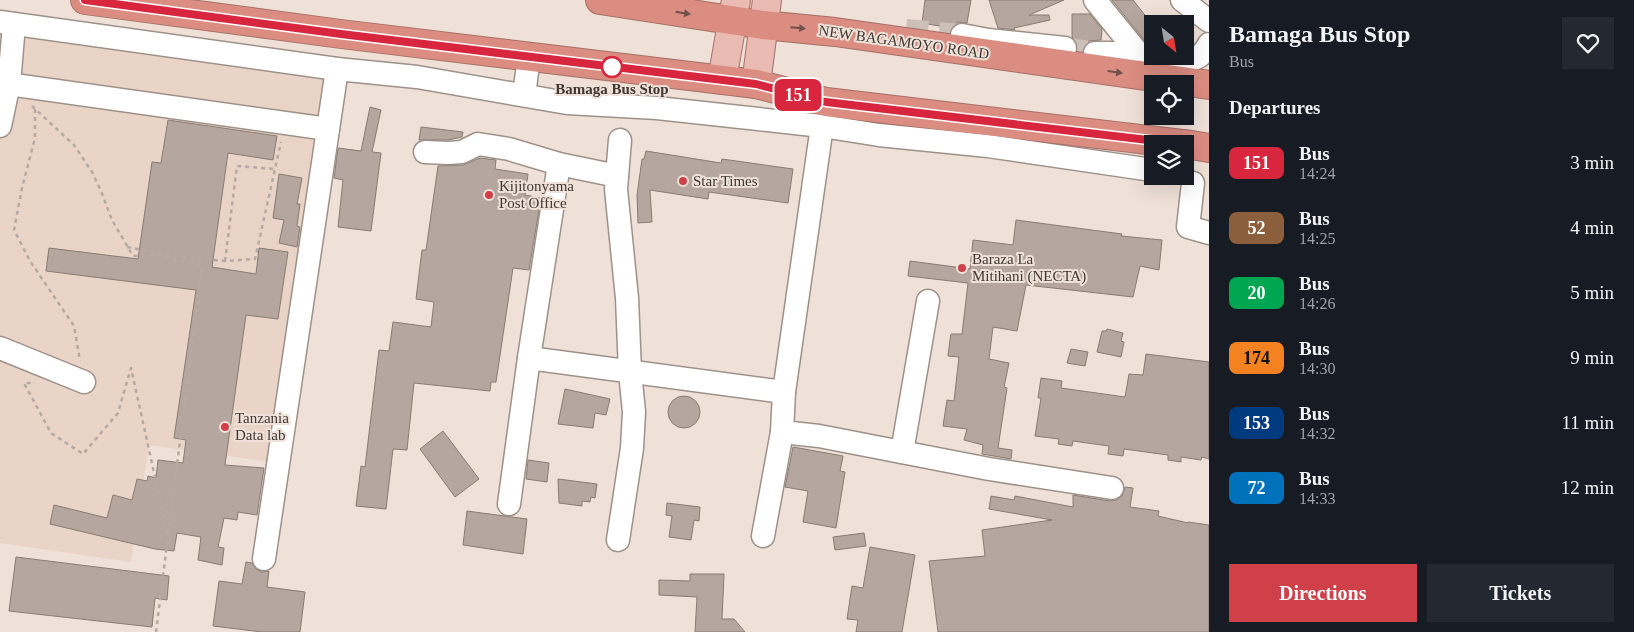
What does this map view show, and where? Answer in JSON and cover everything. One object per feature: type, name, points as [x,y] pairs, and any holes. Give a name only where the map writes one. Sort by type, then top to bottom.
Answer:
[{"type":"highway","points":[[85,0],[331,33],[756,84],[826,102],[1144,139]]},
{"type":"highway","name":"NEW BAGAMOYO ROAD","points":[[600,0],[765,12],[866,36],[1209,85]]},
{"type":"highway","points":[[1194,146],[1209,148]]},
{"type":"main road","points":[[722,80],[734,10]]},
{"type":"main road","points":[[756,84],[765,12]]},
{"type":"street","points":[[1095,0],[1144,51]]},
{"type":"street","points":[[1184,1],[1209,21]]},
{"type":"street","points":[[0,126],[5,83],[7,23],[337,69],[417,78],[566,102],[657,108],[822,126],[879,135],[988,146],[1144,169]]},
{"type":"street","points":[[866,36],[871,31],[884,26],[906,30]]},
{"type":"street","points":[[962,35],[988,40],[1065,48]]},
{"type":"street","points":[[1194,60],[1205,54],[1209,44]]},
{"type":"street","points":[[1094,53],[1144,55]]},
{"type":"street","points":[[524,95],[529,57]]},
{"type":"street","points":[[264,559],[337,69]]},
{"type":"street","points":[[5,83],[328,129]]},
{"type":"street","points":[[763,536],[782,432],[784,392],[822,126]]},
{"type":"street","points":[[618,540],[632,448],[634,412],[630,372],[627,298],[616,189],[620,140]]},
{"type":"street","points":[[425,152],[462,152],[478,144],[509,149],[559,164],[617,176]]},
{"type":"street","points":[[509,504],[559,164]]},
{"type":"street","points":[[1196,178],[1188,227],[1209,233]]},
{"type":"street","points":[[902,452],[928,301]]},
{"type":"street","points":[[0,348],[84,382]]},
{"type":"street","points":[[529,358],[784,392]]},
{"type":"street","points":[[782,432],[819,436],[989,469],[1112,488]]},
{"type":"path","points":[[5,83],[74,145],[92,172],[112,220],[133,256],[162,256],[199,264],[202,268],[156,632]]},
{"type":"path","points":[[35,109],[35,138],[22,188],[14,230],[30,260],[74,326],[84,382]]},
{"type":"path","points":[[127,247],[179,257],[225,261],[255,259],[280,153],[283,123]]},
{"type":"path","points":[[225,261],[237,166],[275,169]]},
{"type":"path","points":[[41,383],[24,383],[51,434],[83,454],[118,413],[131,368],[168,536]]},
{"type":"shaded area","points":[[0,29],[328,75],[270,462],[149,445],[131,562],[0,543]]},
{"type":"building","points":[[925,0],[971,0],[967,23],[958,22],[951,28],[922,23]]},
{"type":"building","points":[[989,0],[1064,0],[1029,15],[1049,15],[1050,20],[1014,28],[1015,30],[998,28]]},
{"type":"building","points":[[1112,0],[1133,0],[1145,15],[1144,40]]},
{"type":"building","points":[[1072,14],[1090,14],[1102,29],[1101,40],[1089,41],[1083,49],[1078,49],[1077,42],[1072,37]]},
{"type":"building","points":[[370,107],[381,110],[372,152],[381,153],[371,231],[338,227],[343,180],[334,178],[338,148],[361,151]]},
{"type":"building","points":[[168,120],[277,136],[273,160],[228,153],[212,267],[256,274],[259,248],[288,252],[278,319],[246,315],[225,465],[264,468],[257,515],[238,512],[237,520],[224,518],[218,547],[224,548],[222,565],[198,560],[201,537],[177,533],[174,551],[155,549],[50,524],[54,505],[107,518],[113,495],[132,500],[137,479],[147,481],[148,476],[156,478],[158,460],[183,463],[186,440],[174,438],[196,290],[46,271],[49,248],[138,259],[152,162],[161,163]]},
{"type":"building","points":[[421,127],[463,132],[462,137],[448,140],[419,140]]},
{"type":"building","points":[[646,151],[721,163],[722,159],[793,169],[788,203],[709,192],[708,199],[650,190],[652,222],[638,223],[637,195],[642,159],[644,159]]},
{"type":"building","points":[[480,158],[496,160],[495,169],[528,174],[525,195],[541,198],[529,270],[513,268],[496,382],[491,382],[490,391],[414,383],[407,450],[393,449],[386,509],[356,506],[361,466],[365,467],[379,350],[389,351],[393,322],[431,327],[434,302],[416,299],[422,250],[426,250],[438,166],[463,165]]},
{"type":"building","points":[[279,174],[302,178],[297,204],[300,204],[297,226],[300,227],[297,247],[279,243],[284,220],[273,218]]},
{"type":"building","points":[[1016,220],[1122,234],[1121,236],[1162,240],[1159,270],[1140,266],[1133,297],[1026,285],[1017,331],[993,327],[989,359],[1009,363],[1004,387],[1007,388],[998,448],[1012,450],[1011,459],[982,454],[983,445],[964,440],[967,429],[943,426],[947,400],[954,401],[959,357],[948,356],[951,334],[962,334],[968,283],[908,276],[910,261],[970,269],[973,240],[1013,245]]},
{"type":"building","points":[[1107,329],[1123,333],[1121,341],[1124,342],[1121,357],[1097,352],[1102,331]]},
{"type":"building","points":[[1071,349],[1088,352],[1085,366],[1067,363]]},
{"type":"building","points":[[1146,354],[1209,362],[1209,459],[1202,457],[1201,460],[1181,457],[1181,462],[1168,460],[1168,455],[1124,449],[1123,456],[1108,454],[1109,446],[1073,441],[1072,446],[1058,444],[1059,439],[1035,436],[1041,398],[1038,398],[1041,378],[1062,381],[1061,388],[1125,397],[1129,374],[1143,375]]},
{"type":"building","points":[[565,389],[610,399],[606,415],[595,413],[593,428],[558,424]]},
{"type":"building","points":[[684,396],[695,401],[700,412],[695,423],[684,428],[673,423],[668,412],[673,401]]},
{"type":"building","points":[[443,431],[479,479],[455,497],[420,449]]},
{"type":"building","points":[[793,447],[843,456],[840,471],[845,472],[836,528],[803,522],[808,491],[785,487]]},
{"type":"building","points":[[528,460],[549,463],[547,482],[526,479]]},
{"type":"building","points":[[558,479],[597,484],[595,498],[591,497],[590,502],[582,501],[582,506],[559,503]]},
{"type":"building","points":[[1125,487],[1133,488],[1130,507],[1159,511],[1158,516],[1188,523],[1209,525],[1209,632],[938,632],[929,561],[985,556],[982,530],[1052,520],[989,509],[991,496],[1014,500],[1015,496],[1073,507],[1073,495],[1110,501],[1122,496]]},
{"type":"building","points":[[667,503],[700,507],[699,521],[694,520],[691,540],[669,537],[672,516],[666,515]]},
{"type":"building","points":[[467,511],[527,519],[523,554],[463,545]]},
{"type":"building","points":[[864,533],[866,546],[835,550],[833,537]]},
{"type":"building","points":[[870,547],[915,555],[902,632],[856,632],[858,620],[847,619],[852,586],[863,588]]},
{"type":"building","points":[[16,557],[169,576],[167,600],[155,598],[152,627],[9,611]]},
{"type":"building","points":[[246,562],[252,563],[256,569],[262,572],[269,571],[267,587],[305,592],[300,632],[262,632],[213,626],[219,581],[242,584]]},
{"type":"building","points":[[690,574],[724,574],[722,619],[734,619],[745,632],[695,632],[697,597],[659,595],[659,580],[690,581]]},
{"type":"tunnel","points":[[906,30],[962,35]]},
{"type":"tunnel","points":[[1065,48],[1095,53]]},
{"type":"bus line","name":"151","points":[[85,0],[341,34],[756,84],[826,102],[1144,139]]},
{"type":"place","name":"Bamaga Bus Stop","points":[[612,67]]},
{"type":"place","name":"Star Times","points":[[683,181]]},
{"type":"place","name":"Kijitonyama Post Office","points":[[489,195]]},
{"type":"place","name":"Baraza La Mitihani (NECTA)","points":[[962,268]]},
{"type":"place","name":"Tanzania Data lab","points":[[225,427]]}]
